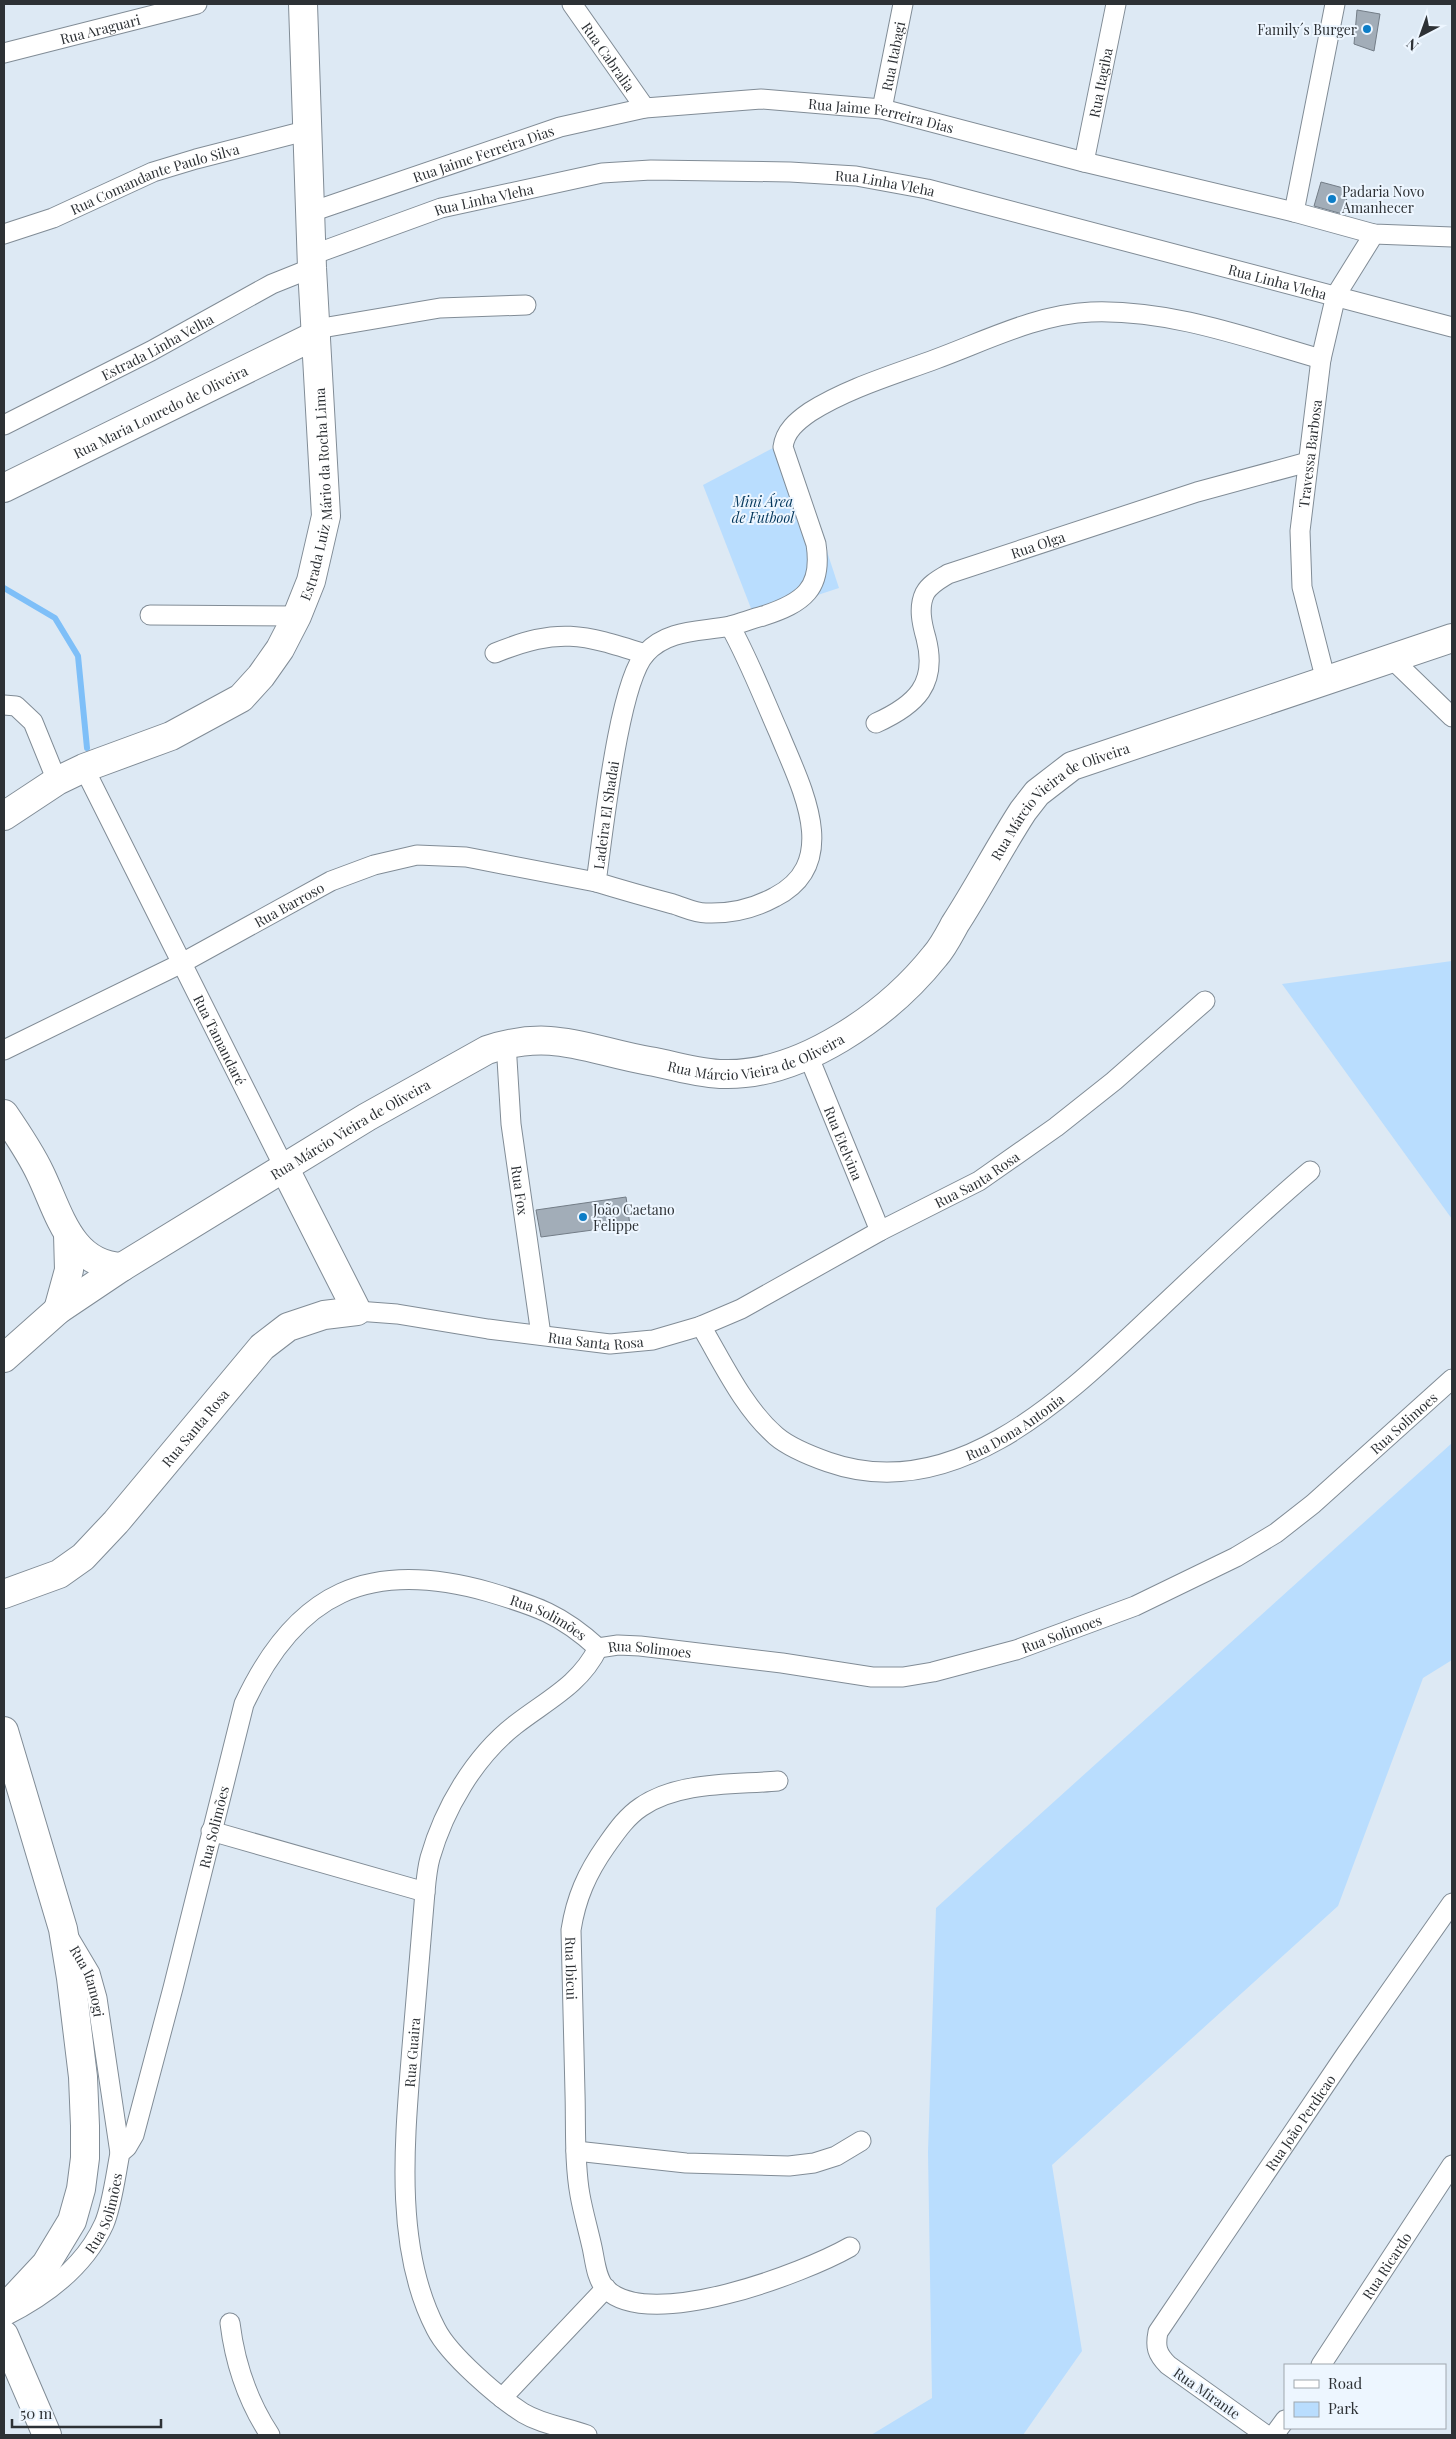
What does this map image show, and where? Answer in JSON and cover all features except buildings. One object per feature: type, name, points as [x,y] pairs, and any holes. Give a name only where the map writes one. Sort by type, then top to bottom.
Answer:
[{"type":"main road","name":"Estrada Luiz Mário da Rocha Lima","points":[[4,816],[57,781],[84,768],[171,736],[241,698],[261,676],[280,649],[297,616],[316,564],[326,516],[312,261],[309,130],[303,4]]},
{"type":"main road","name":"Rua Maria Louredo de Oliveira","points":[[4,488],[316,332]]},
{"type":"main road","name":"Rua Márcio Vieira de Oliveira","points":[[4,1358],[58,1310],[122,1267],[284,1167],[465,1060],[506,1043],[533,1040],[567,1040],[630,1057],[722,1074],[762,1072],[808,1055],[850,1031],[877,1012],[909,985],[936,956],[1023,811],[1037,793],[1072,766],[1452,638]]},
{"type":"main road","points":[[4,1114],[39,1171],[68,1234],[84,1253],[97,1262],[107,1266],[122,1267]]},
{"type":"main road","name":"Rua Tamandaré","points":[[284,1167],[357,1311]]},
{"type":"main road","points":[[58,1310],[69,1270],[68,1234]]},
{"type":"main road","name":"Rua Santa Rosa","points":[[4,1594],[59,1574],[88,1552],[116,1522],[262,1347],[288,1327],[324,1315],[357,1311]]},
{"type":"main road","name":"Rua Itamogi","points":[[4,1731],[63,1929]]},
{"type":"main road","points":[[4,2309],[34,2279],[58,2247],[72,2221],[79,2198],[84,2158],[84,2100],[71,1978],[63,1929]]},
{"type":"main road","points":[[4,2335],[47,2435]]},
{"type":"street","name":"Rua Araguari","points":[[4,53],[197,4]]},
{"type":"street","name":"Rua Cabralia","points":[[572,4],[645,108]]},
{"type":"street","name":"Rua Itabagi","points":[[882,109],[903,4]]},
{"type":"street","name":"Rua Itagiba","points":[[1084,162],[1116,4]]},
{"type":"street","points":[[1294,212],[1335,4]]},
{"type":"street","name":"Rua Jaime Ferreira Dias","points":[[311,212],[560,126],[645,108],[760,99],[882,109],[1084,162],[1294,212],[1374,234],[1452,237]]},
{"type":"street","name":"Rua Comandante Paulo Silva","points":[[4,234],[53,218],[153,172],[196,158],[309,130]]},
{"type":"street","name":"Rua Linha Vleha","points":[[312,261],[441,208],[602,173],[651,170],[790,172],[856,176],[927,189],[1452,327]]},
{"type":"street","name":"Travessa Barbosa","points":[[1326,681],[1302,587],[1299,560],[1300,531],[1321,359],[1336,296],[1374,234]]},
{"type":"street","name":"Estrada Linha Velha","points":[[4,426],[151,351],[312,261]]},
{"type":"street","points":[[316,332],[440,308],[526,305]]},
{"type":"street","points":[[730,626],[792,605],[810,590],[817,576],[819,560],[816,544],[785,457],[784,437],[793,426],[809,413],[844,394],[1002,334],[1048,319],[1091,312],[1169,318],[1321,359]]},
{"type":"street","name":"Rua Olga","points":[[876,723],[898,713],[916,698],[927,683],[931,664],[921,623],[921,607],[925,593],[936,581],[948,574],[1197,492],[1308,462]]},
{"type":"street","points":[[150,615],[297,616]]},
{"type":"street","name":"Ladeira El Shadai","points":[[730,626],[752,669],[803,792],[812,821],[812,850],[802,876],[784,892],[760,905],[733,912],[704,913],[596,882],[624,713],[634,671],[645,654],[660,641],[682,632],[730,626]]},
{"type":"street","points":[[495,653],[520,642],[552,635],[578,636],[606,641],[645,654]]},
{"type":"street","points":[[1392,659],[1452,717]]},
{"type":"street","points":[[4,705],[16,706],[33,722],[57,781]]},
{"type":"street","name":"Rua Tamandaré","points":[[84,768],[284,1167]]},
{"type":"street","name":"Rua Barroso","points":[[4,1050],[182,963],[331,881],[374,865],[417,855],[466,857],[596,882]]},
{"type":"street","name":"Rua Santa Rosa","points":[[357,1311],[397,1314],[488,1329],[610,1344],[654,1340],[701,1326],[741,1309],[880,1231],[979,1181],[1056,1127],[1114,1081],[1205,1001]]},
{"type":"street","name":"Rua Fox","points":[[506,1043],[511,1124],[541,1335]]},
{"type":"street","name":"Rua Etelvina","points":[[808,1055],[880,1231]]},
{"type":"street","name":"Rua Dona Antonia","points":[[701,1326],[752,1410],[777,1437],[806,1454],[841,1466],[878,1472],[929,1468],[975,1452],[1015,1431],[1048,1408],[1095,1368],[1275,1200],[1310,1171]]},
{"type":"street","name":"Rua Solimoes","points":[[598,1648],[618,1645],[640,1646],[782,1663],[872,1677],[903,1677],[933,1672],[1016,1650],[1135,1606],[1236,1557],[1276,1533],[1313,1504],[1452,1378]]},
{"type":"street","name":"Rua Solimões","points":[[4,2317],[28,2304],[59,2281],[83,2257],[104,2223],[120,2153],[127,2147],[134,2135],[244,1704],[272,1652],[292,1628],[314,1609],[344,1590],[380,1580],[418,1578],[464,1585],[537,1606],[578,1629],[598,1648]]},
{"type":"street","name":"Rua Guaira","points":[[587,2435],[549,2425],[524,2414],[502,2398],[469,2369],[437,2332],[421,2298],[412,2258],[404,2176],[405,2132],[425,1892],[430,1859],[444,1821],[462,1785],[486,1754],[513,1726],[578,1679],[590,1664],[598,1648]]},
{"type":"street","name":"Rua Ibicui","points":[[606,2288],[597,2272],[580,2194],[576,2151],[571,1930],[575,1904],[584,1880],[598,1858],[624,1822],[639,1808],[656,1798],[700,1788],[778,1781]]},
{"type":"street","points":[[211,1831],[425,1892]]},
{"type":"street","name":"Rua João Perdicao","points":[[1155,2345],[1158,2332],[1164,2321],[1346,2054],[1452,1903]]},
{"type":"street","name":"Rua Itamogi","points":[[63,1929],[90,1973],[97,1998],[120,2153]]},
{"type":"street","points":[[576,2151],[686,2163],[789,2166],[814,2163],[836,2156],[861,2141]]},
{"type":"street","name":"Rua Ricardo","points":[[1321,2364],[1452,2165]]},
{"type":"street","points":[[502,2398],[606,2288],[622,2300],[635,2303],[675,2304],[780,2279],[829,2259],[850,2247]]},
{"type":"street","points":[[230,2323],[233,2346],[248,2396],[270,2435]]},
{"type":"street","name":"Rua Mirante","points":[[1155,2345],[1159,2356],[1168,2366],[1266,2435]]},
{"type":"street","points":[[1274,2435],[1284,2421]]},
{"type":"green space","name":"Mini Área de Futbool","points":[[790,439],[839,588],[754,616],[703,485]]},
{"type":"green space","points":[[1452,961],[1452,1219],[1282,984]]},
{"type":"green space","points":[[1452,1443],[1452,1660],[1423,1678],[1338,1906],[1052,2165],[1082,2351],[1023,2435],[871,2435],[932,2398],[928,2152],[936,1908]]},
{"type":"waterway","points":[[4,588],[55,618],[78,656],[87,748]]},
{"type":"place","name":"Family´s Burger","points":[[1367,29]]},
{"type":"place","name":"Padaria Novo Amanhecer","points":[[1332,199]]},
{"type":"place","name":"João Caetano Felippe","points":[[583,1217]]}]
